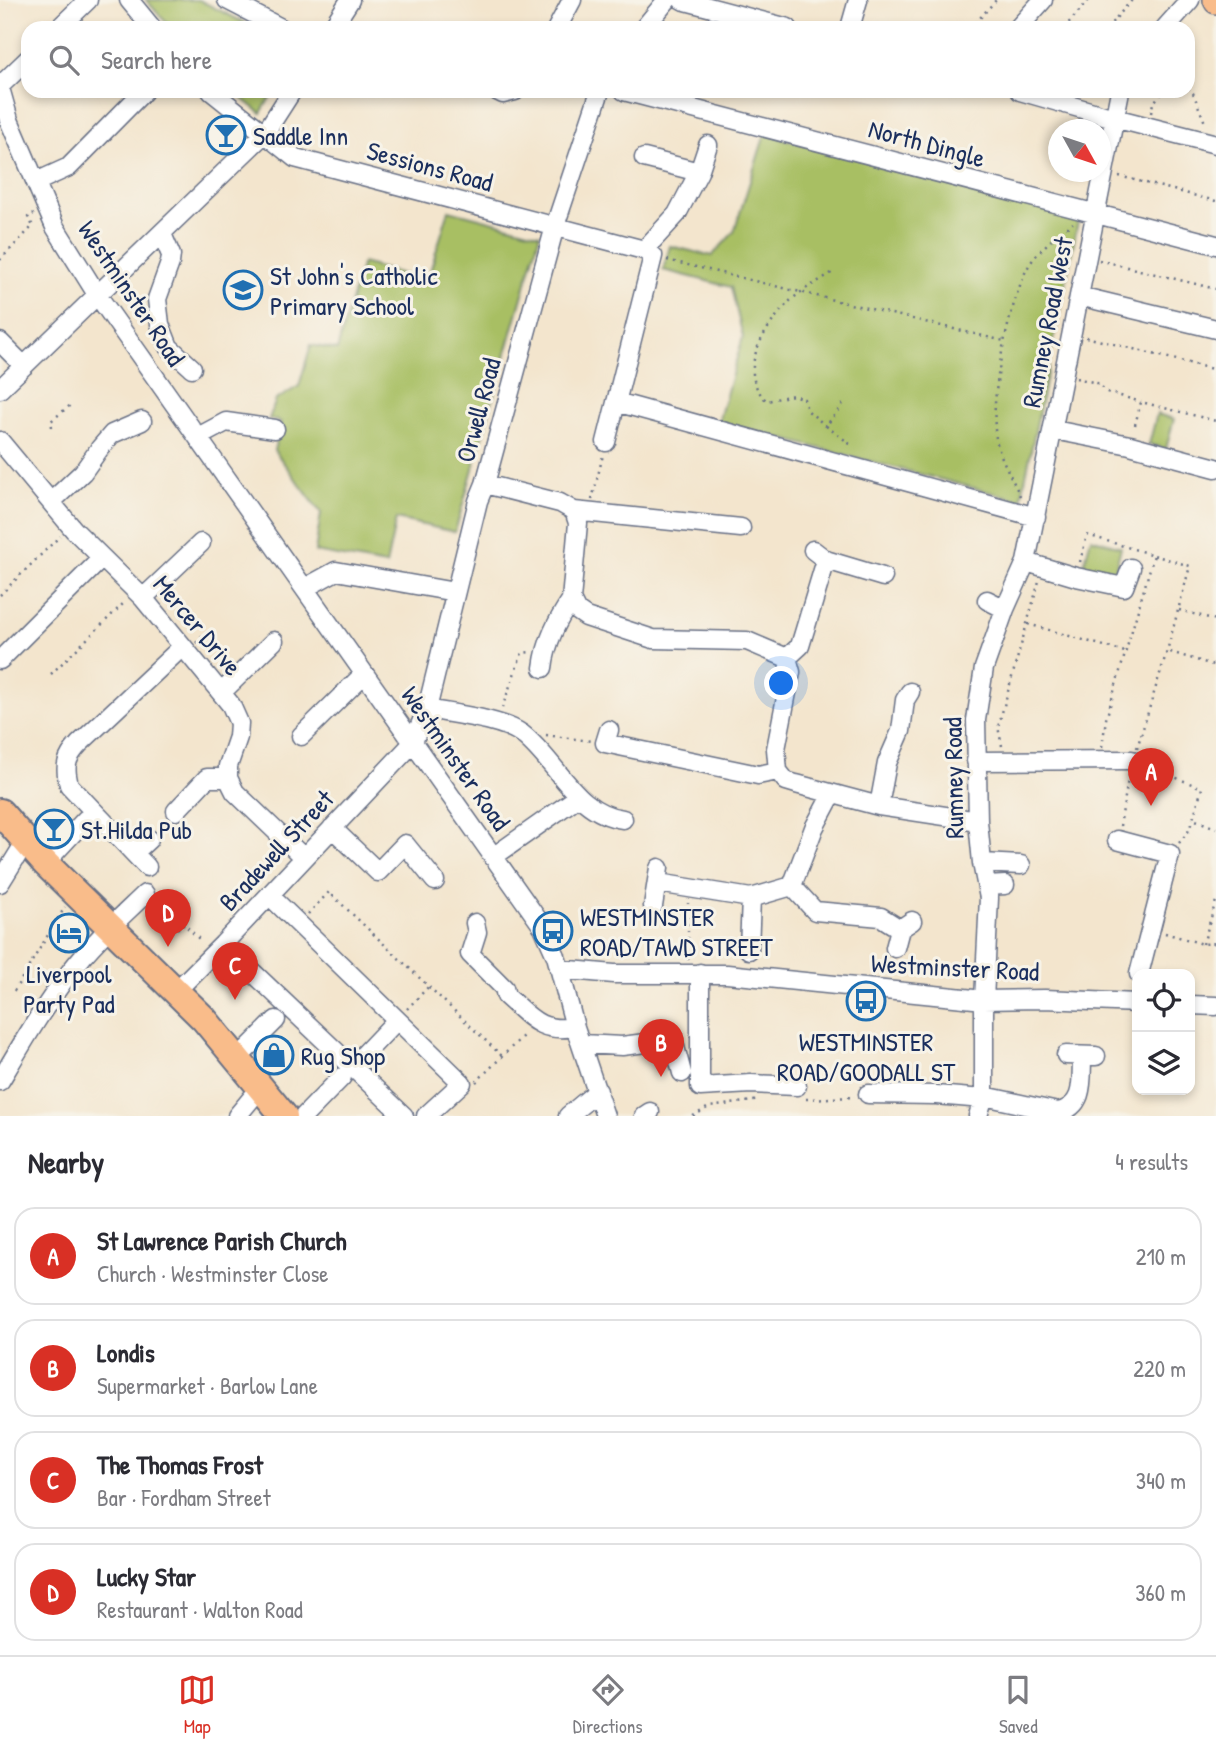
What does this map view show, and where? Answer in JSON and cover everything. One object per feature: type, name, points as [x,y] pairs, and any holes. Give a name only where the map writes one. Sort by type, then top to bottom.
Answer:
[{"type":"highway","points":[[0,812],[45,863],[176,991],[238,1058],[284,1116]]},
{"type":"street","points":[[66,21],[88,0]]},
{"type":"street","points":[[129,0],[146,21]]},
{"type":"street","points":[[227,0],[268,21]]},
{"type":"street","points":[[336,21],[350,0]]},
{"type":"street","points":[[562,21],[572,0]]},
{"type":"street","points":[[650,21],[667,0]]},
{"type":"street","points":[[682,0],[762,21]]},
{"type":"street","points":[[852,21],[858,0]]},
{"type":"street","points":[[1024,21],[1043,0]]},
{"type":"street","points":[[1171,21],[1190,0]]},
{"type":"street","points":[[0,87],[21,66]]},
{"type":"street","name":"Westminster Road","points":[[0,87],[9,120],[55,227],[98,296],[543,928],[556,956],[558,969],[614,974],[694,973],[984,1000],[1132,1000]]},
{"type":"street","points":[[36,182],[69,167],[137,98]]},
{"type":"street","name":"Sessions Road","points":[[220,98],[295,158],[649,253]]},
{"type":"street","points":[[0,389],[265,133],[288,98]]},
{"type":"street","name":"Orwell Road","points":[[412,744],[428,709],[478,501],[485,484],[555,226],[598,98]]},
{"type":"street","name":"North Dingle","points":[[651,98],[1216,245]]},
{"type":"street","points":[[1044,98],[1210,143]]},
{"type":"street","name":"Rumney Road West","points":[[1111,131],[1118,98]]},
{"type":"street","points":[[606,442],[649,253],[677,214],[699,172],[708,145]]},
{"type":"street","points":[[644,158],[699,172]]},
{"type":"street","name":"Rumney Road West","points":[[1026,562],[1054,430],[1100,182]]},
{"type":"street","points":[[162,234],[171,255],[157,299],[160,324],[169,347],[192,369]]},
{"type":"street","points":[[1079,296],[1216,329]]},
{"type":"street","points":[[0,342],[24,366]]},
{"type":"street","points":[[616,402],[1036,517]]},
{"type":"street","points":[[52,501],[83,472],[113,434],[142,421]]},
{"type":"street","points":[[198,437],[226,422],[275,429]]},
{"type":"street","points":[[1054,430],[1130,445],[1216,468]]},
{"type":"street","name":"Mercer Drive","points":[[0,441],[71,526],[139,594],[222,692],[239,723],[238,737],[228,766],[228,778]]},
{"type":"street","points":[[485,484],[560,503],[581,512],[735,523]]},
{"type":"street","points":[[539,658],[556,621],[571,600],[581,512]]},
{"type":"street","points":[[139,594],[198,554]]},
{"type":"street","points":[[787,658],[800,646],[819,556],[875,579]]},
{"type":"street","points":[[0,660],[102,558]]},
{"type":"street","points":[[1026,562],[1124,587],[1130,568]]},
{"type":"street","name":"Rumney Road","points":[[982,1104],[989,898],[996,886],[982,863],[978,821],[976,720],[984,668],[1005,609],[1026,562]]},
{"type":"street","points":[[305,589],[336,571],[455,593]]},
{"type":"street","points":[[571,600],[576,610],[586,617],[653,639],[747,641],[787,658]]},
{"type":"street","points":[[987,600],[1005,609]]},
{"type":"street","points":[[147,867],[69,785],[65,769],[67,757],[182,646]]},
{"type":"street","points":[[222,692],[270,654]]},
{"type":"street","points":[[787,658],[791,672],[776,749],[778,771],[786,781],[879,806],[978,821]]},
{"type":"street","points":[[301,736],[364,674]]},
{"type":"street","points":[[879,806],[887,762],[901,731],[905,700],[912,688]]},
{"type":"street","points":[[92,707],[105,720]]},
{"type":"street","points":[[428,709],[497,724],[519,732],[547,757],[578,797],[593,808],[623,819]]},
{"type":"street","points":[[607,736],[758,775],[778,771]]},
{"type":"street","name":"Bradewell Street","points":[[176,991],[412,744]]},
{"type":"street","points":[[976,761],[1132,760]]},
{"type":"street","points":[[176,811],[208,778],[228,778],[235,792],[304,858]]},
{"type":"street","points":[[792,886],[814,828],[832,794]]},
{"type":"street","points":[[493,856],[578,797]]},
{"type":"street","points":[[45,863],[86,819]]},
{"type":"street","points":[[332,828],[378,872],[405,844],[435,881]]},
{"type":"street","points":[[134,853],[149,839]]},
{"type":"street","points":[[1117,840],[1170,854],[1140,969]]},
{"type":"street","points":[[0,883],[26,841]]},
{"type":"street","points":[[982,863],[1021,865]]},
{"type":"street","points":[[653,906],[659,875],[688,890],[751,898],[792,886]]},
{"type":"street","points":[[792,886],[815,911],[881,917],[906,925],[895,948]]},
{"type":"street","points":[[0,1081],[57,990],[85,953],[145,894]]},
{"type":"street","points":[[269,895],[393,1025],[462,1083],[426,1116]]},
{"type":"street","points":[[749,950],[751,898]]},
{"type":"street","points":[[475,923],[477,932],[470,954],[504,988],[506,996],[534,1021],[555,1030],[622,1045],[668,1040],[674,1043],[681,1073]]},
{"type":"street","points":[[218,949],[347,1072],[404,1116]]},
{"type":"street","points":[[558,969],[605,1116]]},
{"type":"street","points":[[694,973],[700,1087],[751,1084],[797,1086]]},
{"type":"street","points":[[1195,1005],[1216,1006]]},
{"type":"street","points":[[238,1058],[275,1020]]},
{"type":"street","points":[[304,1116],[393,1025]]},
{"type":"street","points":[[868,1094],[1068,1111],[1079,1096],[1081,1056]]},
{"type":"street","points":[[237,1116],[261,1087]]},
{"type":"street","points":[[568,1116],[598,1091]]},
{"type":"path","points":[[977,21],[996,0]]},
{"type":"path","points":[[1070,21],[1089,0]]},
{"type":"path","points":[[1113,21],[1132,0]]},
{"type":"path","points":[[1195,96],[1210,143]]},
{"type":"path","points":[[1147,127],[1153,103],[1158,98]]},
{"type":"path","points":[[1111,173],[1216,201]]},
{"type":"path","points":[[0,260],[33,226],[28,217],[46,207]]},
{"type":"path","points":[[1021,500],[998,446],[993,416],[1004,341],[1025,272],[1041,250],[1071,224],[1095,213]]},
{"type":"path","points":[[649,253],[1004,341]]},
{"type":"path","points":[[1086,257],[1216,289]]},
{"type":"path","points":[[833,272],[788,303],[764,332],[752,365],[753,382],[767,401],[793,395],[804,400],[807,410],[849,443],[845,455]]},
{"type":"path","points":[[1072,334],[1216,370]]},
{"type":"path","points":[[1064,375],[1097,383],[1107,392],[1216,421]]},
{"type":"path","points":[[1135,425],[1141,402]]},
{"type":"path","points":[[52,427],[51,421],[73,403]]},
{"type":"path","points":[[826,426],[843,404]]},
{"type":"path","points":[[581,512],[606,442]]},
{"type":"path","points":[[0,595],[71,526]]},
{"type":"path","points":[[1100,760],[1105,719],[1154,555]]},
{"type":"path","points":[[1005,760],[998,727],[1044,567]]},
{"type":"path","points":[[51,674],[139,594]]},
{"type":"path","points":[[1177,610],[1216,620]]},
{"type":"path","points":[[1026,623],[1125,652]]},
{"type":"path","points":[[1117,840],[1132,760],[1167,651],[1216,666]]},
{"type":"path","points":[[497,724],[506,691],[522,653],[539,658]]},
{"type":"path","points":[[519,732],[607,736]]},
{"type":"path","points":[[1132,760],[1202,788],[1188,832],[1170,854]]},
{"type":"path","points":[[1193,819],[1216,828]]},
{"type":"path","points":[[688,890],[694,973]]},
{"type":"path","points":[[299,925],[329,892],[503,1057]]},
{"type":"path","points":[[1203,944],[1216,901]]},
{"type":"path","points":[[14,992],[64,908]]},
{"type":"path","points":[[167,918],[179,929],[184,924],[218,949]]},
{"type":"path","points":[[1152,929],[1203,944],[1216,943]]},
{"type":"path","points":[[892,991],[895,948]]},
{"type":"path","points":[[393,1025],[429,986]]},
{"type":"path","points":[[462,1083],[476,1082],[503,1057],[534,1021]]},
{"type":"green space","points":[[146,0],[199,0],[241,21],[165,21]]},
{"type":"green space","points":[[242,98],[270,98],[261,113]]},
{"type":"green space","points":[[765,134],[1079,217],[1021,500],[718,422],[743,337],[731,287],[663,270],[670,246],[712,256],[734,232]]},
{"type":"green space","points":[[449,210],[540,234],[455,532],[396,519],[386,565],[315,552],[321,513],[274,450],[281,422],[269,419],[276,400],[299,386],[311,345],[337,350],[362,263],[427,281]]},
{"type":"green space","points":[[1157,414],[1174,419],[1166,449],[1149,444]]},
{"type":"green space","points":[[1091,538],[1121,547],[1115,571],[1111,574],[1083,568]]},
{"type":"place","name":"Saddle Inn","points":[[226,135]]},
{"type":"place","name":"St John's Catholic Primary School","points":[[243,290]]},
{"type":"place","name":"St Lawrence Parish Church","points":[[1151,806]]},
{"type":"place","name":"St.Hilda Pub","points":[[54,829]]},
{"type":"place","name":"WESTMINSTER ROAD/TAWD STREET","points":[[553,931]]},
{"type":"place","name":"Liverpool Party Pad","points":[[69,933]]},
{"type":"place","name":"Lucky Star","points":[[168,947]]},
{"type":"place","name":"The Thomas Frost","points":[[235,1000]]},
{"type":"place","name":"WESTMINSTER ROAD/GOODALL ST","points":[[866,1001]]},
{"type":"place","name":"Rug Shop","points":[[274,1055]]},
{"type":"place","name":"Londis","points":[[661,1077]]}]
